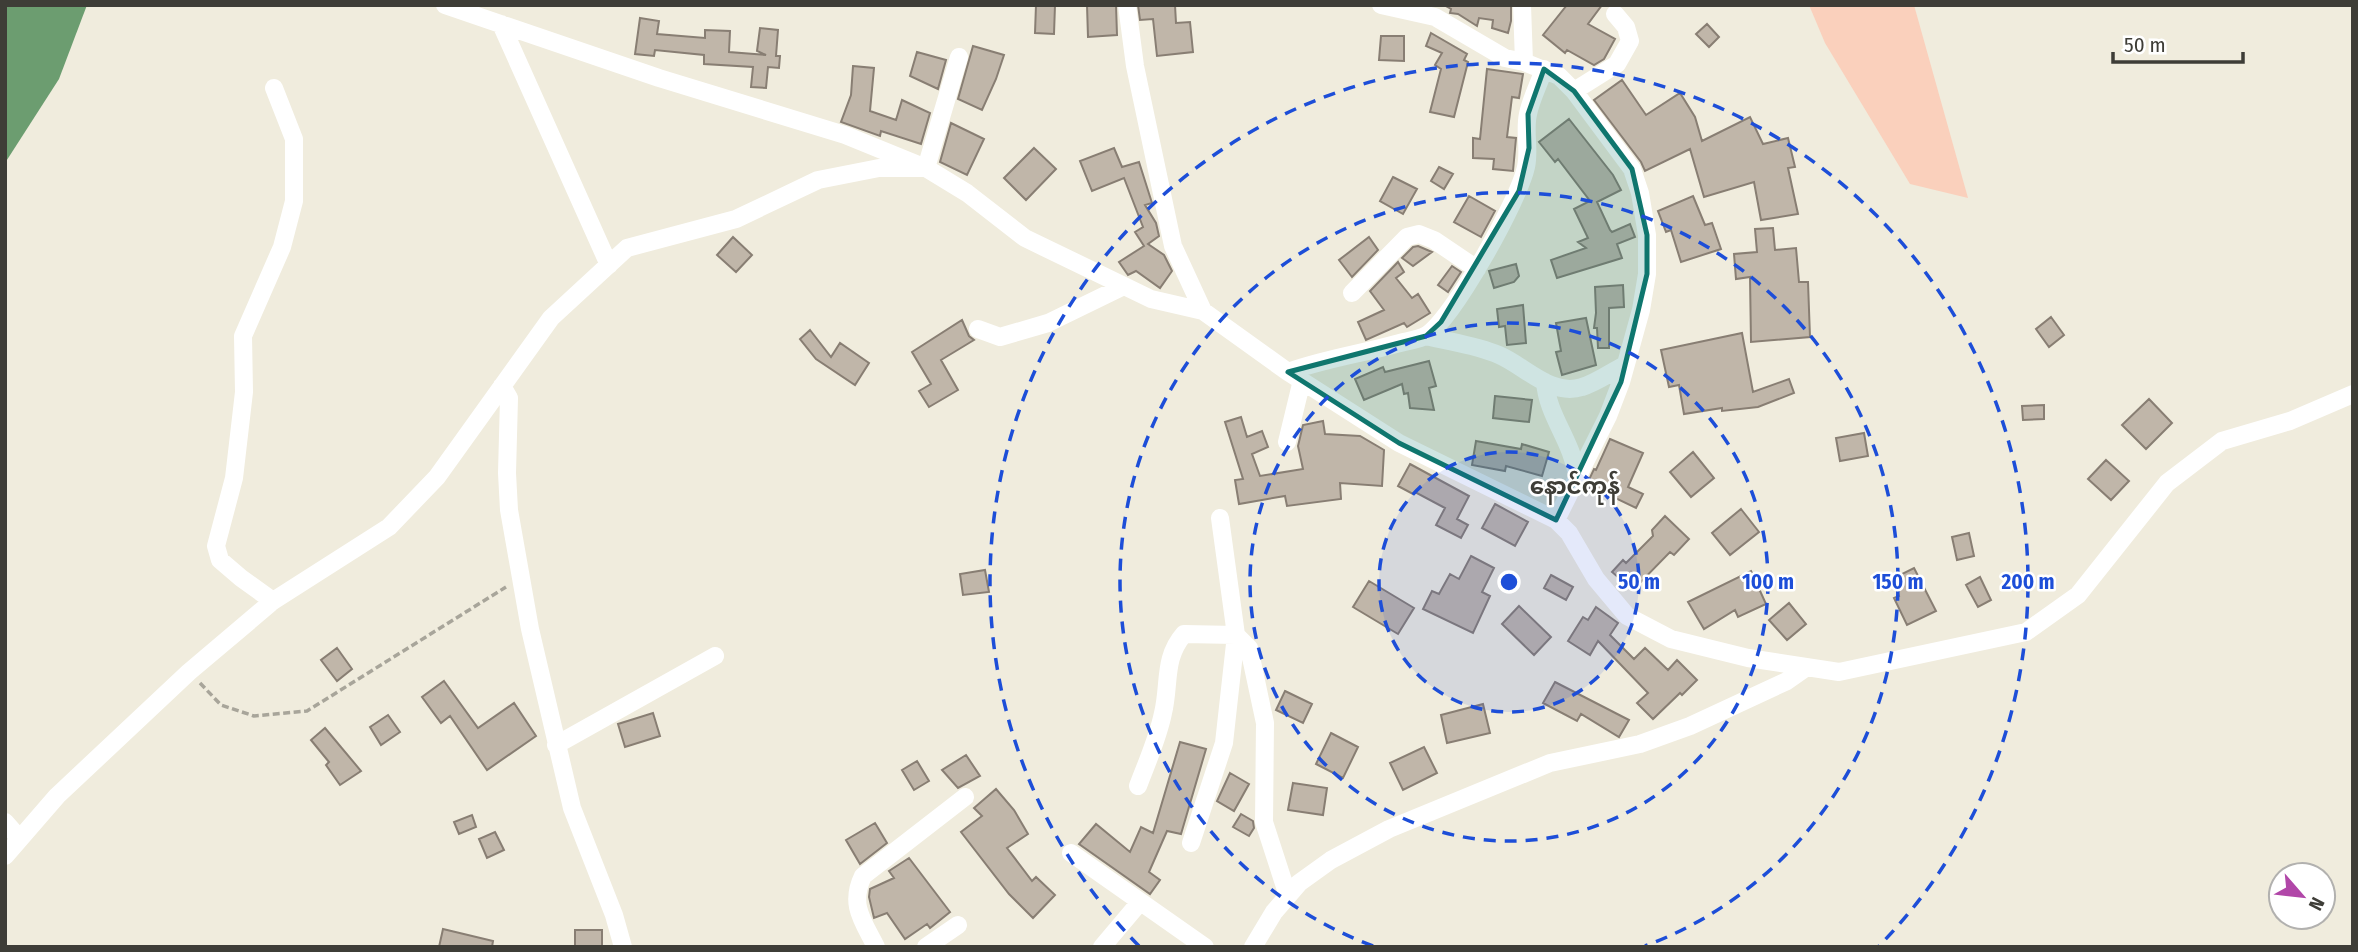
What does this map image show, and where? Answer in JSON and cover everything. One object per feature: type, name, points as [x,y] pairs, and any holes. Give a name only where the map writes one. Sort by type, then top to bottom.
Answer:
[{"type":"street","points":[[445,5],[659,78],[845,135],[926,167],[967,193],[1025,238],[1151,299],[1203,312],[1399,443],[1556,520],[1569,533],[1596,579],[1627,615],[1671,639],[1748,658],[1839,672],[2026,632],[2078,594],[2168,483],[2222,440],[2290,421],[2353,394]]},
{"type":"street","points":[[1128,5],[1135,66],[1173,246],[1203,312]]},
{"type":"street","points":[[1381,5],[1435,17],[1505,58],[1524,62],[1559,76],[1574,91],[1632,169],[1640,193],[1647,235],[1647,274],[1641,310],[1608,416],[1556,520]]},
{"type":"street","points":[[1522,5],[1524,62]]},
{"type":"street","points":[[1574,91],[1618,64],[1630,41],[1626,27],[1615,14]]},
{"type":"street","points":[[501,24],[609,265]]},
{"type":"street","points":[[926,167],[959,57]]},
{"type":"street","points":[[1287,442],[1295,376],[1316,361],[1365,353],[1426,336],[1441,321],[1476,269],[1519,191],[1529,148],[1526,130],[1528,114],[1544,69]]},
{"type":"street","points":[[273,601],[220,560],[216,546],[234,478],[244,392],[243,336],[282,247],[294,201],[294,139],[274,88]]},
{"type":"street","points":[[5,856],[57,796],[188,671],[273,601],[389,527],[437,477],[551,318],[627,248],[736,219],[818,180],[879,168],[926,167]]},
{"type":"street","points":[[1352,293],[1407,237],[1419,234],[1434,240],[1476,269]]},
{"type":"street","points":[[978,329],[1000,337],[1048,323],[1125,286]]},
{"type":"street","points":[[1426,336],[1497,354],[1560,388],[1584,387],[1625,365]]},
{"type":"street","points":[[1545,382],[1547,398],[1569,447],[1578,476]]},
{"type":"street","points":[[502,386],[509,398],[509,510],[530,629],[572,808],[614,915],[623,947]]},
{"type":"street","points":[[1191,843],[1224,743],[1236,635],[1220,518]]},
{"type":"street","points":[[1138,786],[1163,713],[1168,666],[1174,645],[1184,634],[1236,635],[1249,648],[1265,723],[1264,822],[1288,896]]},
{"type":"street","points":[[556,745],[715,656]]},
{"type":"street","points":[[1253,947],[1274,912],[1299,883],[1331,860],[1389,829],[1550,763],[1640,744],[1690,726],[1787,681],[1807,667]]},
{"type":"street","points":[[876,947],[856,905],[856,890],[863,876],[965,797]]},
{"type":"street","points":[[5,822],[20,839]]},
{"type":"street","points":[[1070,853],[1205,947]]},
{"type":"street","points":[[1102,947],[1140,902]]},
{"type":"street","points":[[926,947],[958,925]]},
{"type":"path","points":[[188,671],[221,705],[254,716],[307,711],[521,578]]},
{"type":"highlighted area","points":[[1544,69],[1574,91],[1632,169],[1647,235],[1647,274],[1621,382],[1556,520],[1399,443],[1288,372],[1426,336],[1441,322],[1519,191],[1529,148],[1528,114]]},
{"type":"shaded area","points":[[5,5],[87,5],[59,79],[5,163]]},
{"type":"shaded area","points":[[1809,5],[1914,5],[1968,198],[1910,184],[1825,43]]},
{"type":"building","points":[[1036,5],[1055,5],[1054,34],[1035,33]]},
{"type":"building","points":[[1087,5],[1116,5],[1117,35],[1088,37]]},
{"type":"building","points":[[1138,5],[1175,5],[1176,23],[1190,22],[1193,52],[1157,56],[1153,19],[1140,20]]},
{"type":"building","points":[[1444,5],[1511,5],[1508,33],[1492,28],[1493,20],[1479,18],[1477,26],[1458,14],[1450,13],[1451,9]]},
{"type":"building","points":[[1567,5],[1602,5],[1588,24],[1615,39],[1604,59],[1594,65],[1567,50],[1565,53],[1543,35]]},
{"type":"building","points":[[640,18],[659,21],[657,34],[705,38],[705,30],[730,31],[729,52],[766,55],[757,51],[760,28],[778,30],[776,56],[780,56],[779,68],[768,67],[766,88],[751,87],[753,67],[704,64],[704,55],[655,50],[654,56],[635,54]]},
{"type":"building","points":[[1707,24],[1719,37],[1709,47],[1696,34]]},
{"type":"building","points":[[1431,33],[1467,54],[1464,60],[1468,62],[1454,117],[1430,112],[1441,69],[1435,65],[1442,53],[1426,46]]},
{"type":"building","points":[[1381,36],[1404,36],[1404,61],[1379,60]]},
{"type":"building","points":[[973,46],[1004,55],[982,110],[958,99]]},
{"type":"building","points":[[917,52],[946,60],[938,89],[910,76]]},
{"type":"building","points":[[853,66],[874,68],[870,111],[896,120],[902,100],[930,113],[921,144],[881,131],[880,136],[841,122],[851,95]]},
{"type":"building","points":[[1487,69],[1523,74],[1519,98],[1512,97],[1507,137],[1516,138],[1513,171],[1493,169],[1494,159],[1473,158],[1473,138],[1480,139]]},
{"type":"building","points":[[1622,80],[1646,115],[1680,93],[1695,117],[1702,141],[1750,117],[1763,144],[1788,138],[1795,167],[1788,168],[1798,214],[1761,220],[1754,182],[1704,197],[1690,149],[1645,171],[1594,100]]},
{"type":"building","points":[[1569,119],[1613,175],[1621,190],[1597,202],[1610,230],[1612,232],[1630,224],[1635,237],[1617,244],[1622,258],[1557,278],[1551,260],[1586,248],[1578,242],[1588,238],[1574,209],[1590,201],[1558,159],[1555,162],[1539,142]]},
{"type":"building","points":[[951,123],[984,139],[967,175],[940,162]]},
{"type":"building","points":[[1034,148],[1056,169],[1026,200],[1004,178]]},
{"type":"building","points":[[1114,148],[1122,167],[1139,162],[1152,203],[1145,205],[1156,223],[1159,236],[1148,244],[1164,255],[1172,271],[1160,288],[1136,271],[1128,275],[1119,262],[1144,246],[1135,232],[1143,227],[1124,178],[1092,191],[1080,161]]},
{"type":"building","points":[[1439,167],[1453,174],[1444,189],[1431,181]]},
{"type":"building","points":[[1393,177],[1417,189],[1403,214],[1380,201]]},
{"type":"building","points":[[1469,196],[1495,211],[1481,237],[1454,222]]},
{"type":"building","points":[[1693,196],[1705,225],[1712,223],[1721,249],[1681,262],[1671,230],[1666,232],[1658,211]]},
{"type":"building","points":[[1773,228],[1775,250],[1796,248],[1799,282],[1808,282],[1810,337],[1751,342],[1750,277],[1736,279],[1734,254],[1757,252],[1755,229]]},
{"type":"building","points":[[733,237],[752,255],[736,272],[717,255]]},
{"type":"building","points":[[1369,237],[1378,250],[1352,277],[1339,260]]},
{"type":"building","points":[[1418,246],[1432,252],[1413,266],[1402,258],[1413,247]]},
{"type":"building","points":[[1398,262],[1404,272],[1396,278],[1412,298],[1418,294],[1430,313],[1407,327],[1404,323],[1366,340],[1358,322],[1384,310],[1370,291]]},
{"type":"building","points":[[1516,264],[1519,276],[1514,282],[1494,288],[1489,271]]},
{"type":"building","points":[[1452,266],[1461,272],[1448,292],[1438,285]]},
{"type":"building","points":[[1623,285],[1624,307],[1609,308],[1609,348],[1598,348],[1597,328],[1594,328],[1595,287]]},
{"type":"building","points":[[1523,305],[1526,343],[1507,345],[1505,326],[1499,327],[1497,309]]},
{"type":"building","points":[[2051,317],[2064,335],[2049,347],[2036,329]]},
{"type":"building","points":[[1586,318],[1596,365],[1562,375],[1556,352],[1561,351],[1556,323]]},
{"type":"building","points":[[962,320],[969,336],[974,340],[941,360],[958,390],[929,407],[919,391],[931,384],[912,352]]},
{"type":"building","points":[[810,330],[831,357],[840,343],[869,363],[855,385],[816,359],[800,339]]},
{"type":"building","points":[[1742,333],[1753,392],[1789,379],[1794,393],[1758,407],[1722,411],[1722,408],[1684,414],[1679,385],[1669,387],[1661,350]]},
{"type":"building","points":[[1429,361],[1436,386],[1429,388],[1434,410],[1410,408],[1408,393],[1404,394],[1402,384],[1364,400],[1355,379],[1383,367],[1385,372]]},
{"type":"building","points":[[1495,396],[1532,400],[1529,422],[1493,418]]},
{"type":"building","points":[[2149,399],[2172,423],[2146,449],[2122,425]]},
{"type":"building","points":[[2044,405],[2044,419],[2023,420],[2022,406]]},
{"type":"building","points":[[1241,417],[1247,437],[1262,431],[1268,447],[1252,454],[1260,476],[1303,469],[1298,446],[1303,425],[1323,421],[1325,434],[1360,436],[1384,450],[1382,486],[1340,483],[1341,499],[1287,506],[1285,496],[1239,504],[1235,480],[1243,479],[1225,422]]},
{"type":"building","points":[[1864,433],[1868,456],[1840,461],[1836,438]]},
{"type":"building","points":[[1610,439],[1643,453],[1628,487],[1643,494],[1636,508],[1603,492],[1601,495],[1586,486]]},
{"type":"building","points":[[1476,441],[1521,449],[1522,444],[1549,452],[1542,476],[1506,466],[1505,471],[1472,465]]},
{"type":"building","points":[[1693,452],[1714,478],[1691,497],[1670,472]]},
{"type":"building","points":[[2106,460],[2129,481],[2111,500],[2088,479]]},
{"type":"building","points":[[1410,464],[1469,496],[1457,519],[1468,525],[1461,538],[1436,525],[1445,508],[1398,486]]},
{"type":"building","points":[[1495,504],[1528,522],[1515,546],[1482,528]]},
{"type":"building","points":[[1741,509],[1759,532],[1730,555],[1712,533]]},
{"type":"building","points":[[1665,516],[1689,539],[1674,555],[1670,552],[1633,590],[1612,572],[1623,560],[1626,563],[1653,536],[1652,530]]},
{"type":"building","points":[[1969,533],[1974,556],[1957,560],[1952,537]]},
{"type":"building","points":[[1471,556],[1494,568],[1482,592],[1490,596],[1473,633],[1423,609],[1432,591],[1439,594],[1450,574],[1459,579]]},
{"type":"building","points":[[1914,568],[1936,611],[1907,625],[1894,598],[1899,596],[1892,579]]},
{"type":"building","points":[[985,570],[989,592],[963,595],[960,574]]},
{"type":"building","points":[[1751,571],[1766,604],[1738,617],[1735,610],[1704,629],[1688,602]]},
{"type":"building","points":[[1551,575],[1573,587],[1566,600],[1544,588]]},
{"type":"building","points":[[1980,577],[1991,600],[1978,607],[1966,585]]},
{"type":"building","points":[[1369,581],[1414,608],[1398,634],[1353,607]]},
{"type":"building","points":[[1789,603],[1806,624],[1787,640],[1769,620]]},
{"type":"building","points":[[1519,606],[1551,637],[1534,655],[1502,624]]},
{"type":"building","points":[[1596,607],[1618,623],[1610,635],[1634,659],[1645,648],[1668,670],[1677,660],[1697,680],[1653,719],[1637,703],[1648,693],[1598,641],[1590,655],[1568,641],[1583,617],[1588,620]]},
{"type":"building","points":[[337,648],[352,669],[337,681],[321,660]]},
{"type":"building","points":[[444,681],[478,728],[514,703],[536,736],[487,770],[450,716],[441,723],[422,697]]},
{"type":"building","points":[[1555,682],[1629,720],[1619,737],[1581,714],[1577,721],[1543,703]]},
{"type":"building","points":[[1285,691],[1312,704],[1303,723],[1276,710]]},
{"type":"building","points":[[1483,704],[1490,733],[1447,743],[1441,715]]},
{"type":"building","points":[[653,713],[660,736],[625,747],[618,724]]},
{"type":"building","points":[[388,715],[400,732],[381,745],[370,727]]},
{"type":"building","points":[[325,728],[361,771],[340,785],[326,765],[329,762],[311,740]]},
{"type":"building","points":[[1331,733],[1358,747],[1343,778],[1316,764]]},
{"type":"building","points":[[1180,742],[1206,749],[1181,834],[1167,831],[1149,872],[1160,880],[1150,894],[1079,844],[1096,824],[1130,852],[1141,827],[1153,833]]},
{"type":"building","points":[[1424,747],[1437,773],[1403,790],[1390,763]]},
{"type":"building","points":[[966,755],[980,776],[958,788],[942,770]]},
{"type":"building","points":[[917,761],[929,781],[914,790],[902,770]]},
{"type":"building","points":[[1230,773],[1249,784],[1234,811],[1217,801]]},
{"type":"building","points":[[1293,783],[1327,788],[1323,815],[1288,810]]},
{"type":"building","points":[[996,789],[1014,810],[1028,834],[1007,848],[1032,881],[1036,877],[1055,895],[1033,918],[1009,894],[961,832],[982,816],[974,808]]},
{"type":"building","points":[[1241,814],[1253,821],[1254,828],[1249,836],[1233,827]]},
{"type":"building","points":[[472,815],[476,827],[459,834],[454,822]]},
{"type":"building","points":[[875,823],[887,843],[860,864],[846,840]]},
{"type":"building","points":[[495,832],[504,850],[487,858],[479,839]]},
{"type":"building","points":[[909,858],[950,912],[930,928],[927,924],[905,939],[887,913],[874,918],[869,897],[870,889],[894,878],[889,871]]},
{"type":"building","points":[[443,929],[493,941],[492,947],[439,947]]},
{"type":"building","points":[[575,930],[602,930],[602,947],[575,947]]},
{"type":"district","name":"နောင်ကုန်","points":[[1575,486]]}]
